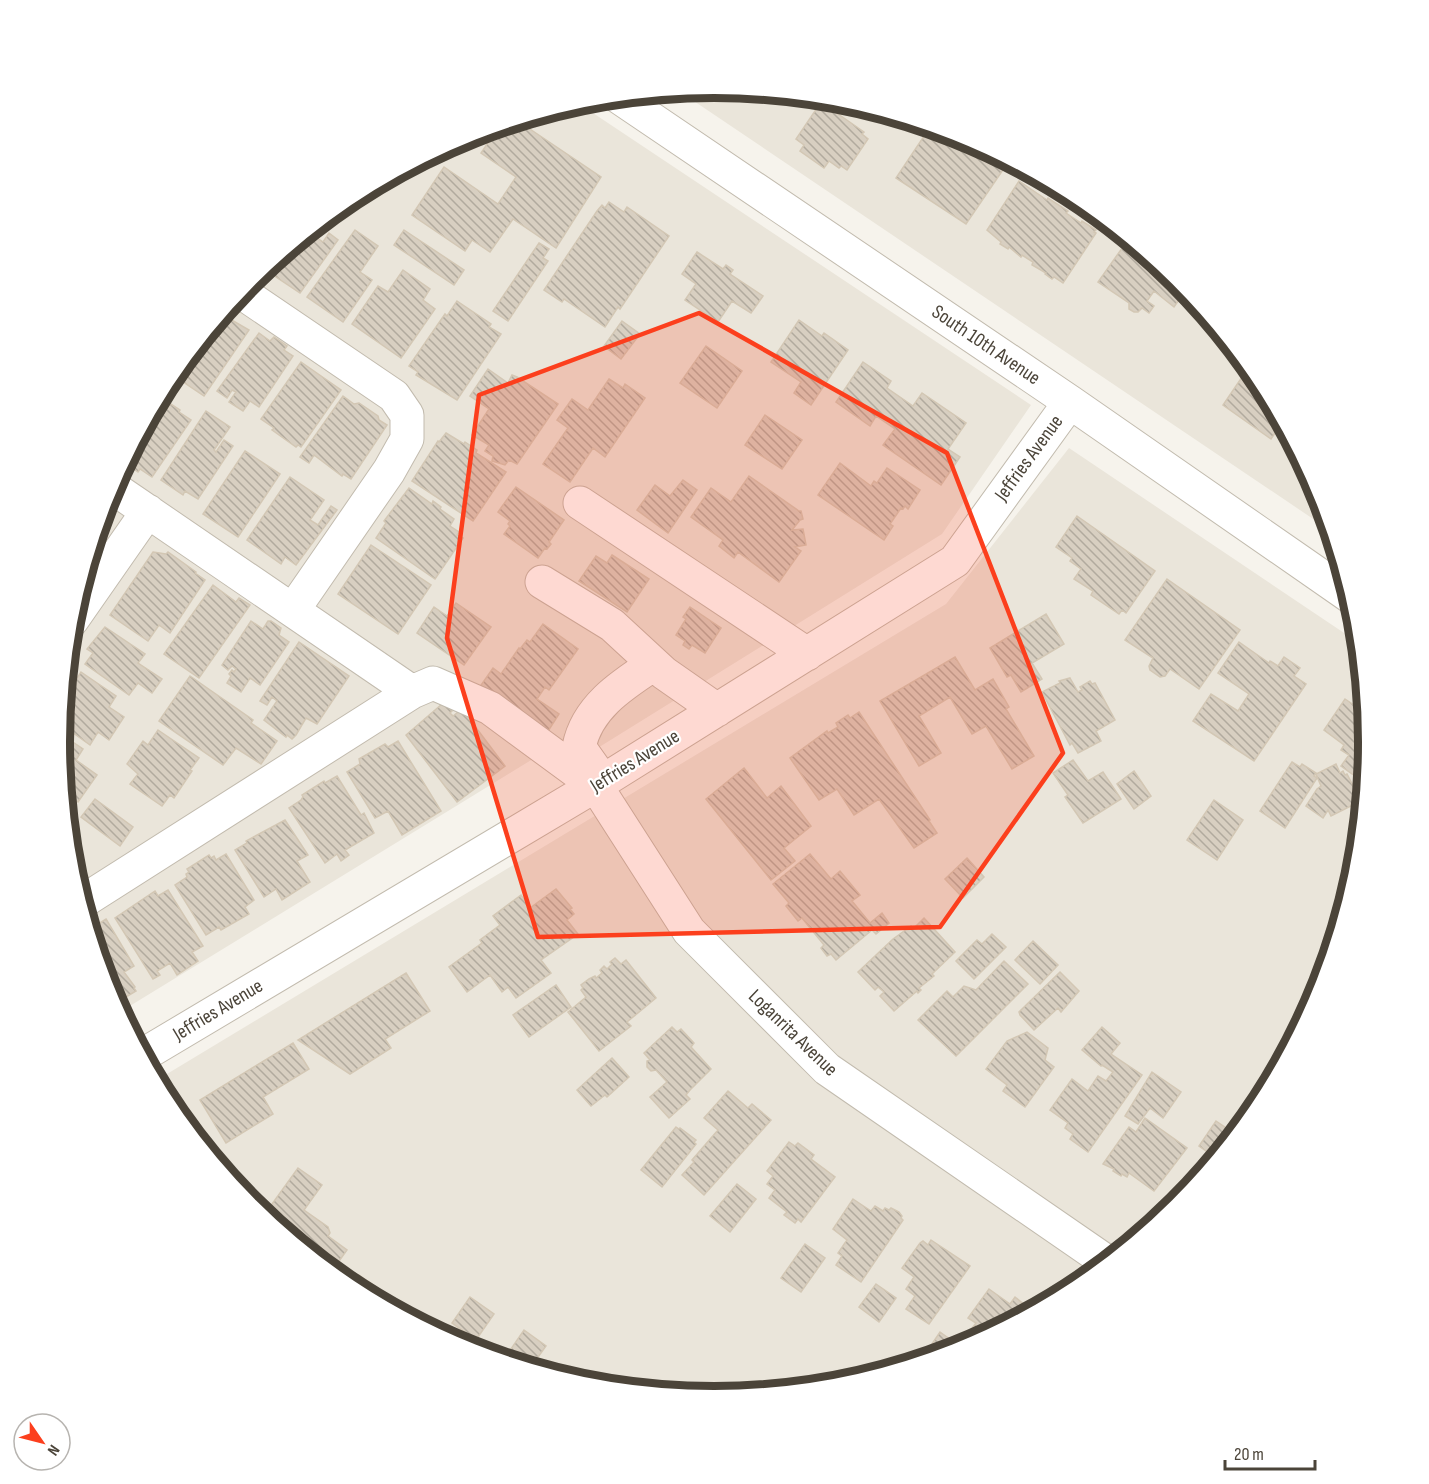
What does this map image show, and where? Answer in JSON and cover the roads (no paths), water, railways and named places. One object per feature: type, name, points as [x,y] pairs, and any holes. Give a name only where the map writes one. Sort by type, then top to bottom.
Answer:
[{"type":"street","name":"South 10th Avenue","points":[[629,104],[1070,402],[1340,589]]},
{"type":"street","points":[[249,297],[378,384],[394,396],[407,415],[407,439],[398,455],[293,610]]},
{"type":"street","name":"Jeffries Avenue","points":[[150,1051],[600,784],[954,561],[1070,402]]},
{"type":"street","points":[[121,493],[412,692]]},
{"type":"street","points":[[580,503],[807,654]]},
{"type":"street","points":[[87,599],[148,512]]},
{"type":"street","points":[[542,582],[612,625],[654,664],[717,710]]},
{"type":"street","name":"Loganrita Avenue","points":[[654,664],[620,686],[603,701],[581,735],[579,747],[689,930],[827,1069],[1100,1257]]},
{"type":"street","points":[[89,897],[412,692],[433,683],[490,708],[600,784]]}]
